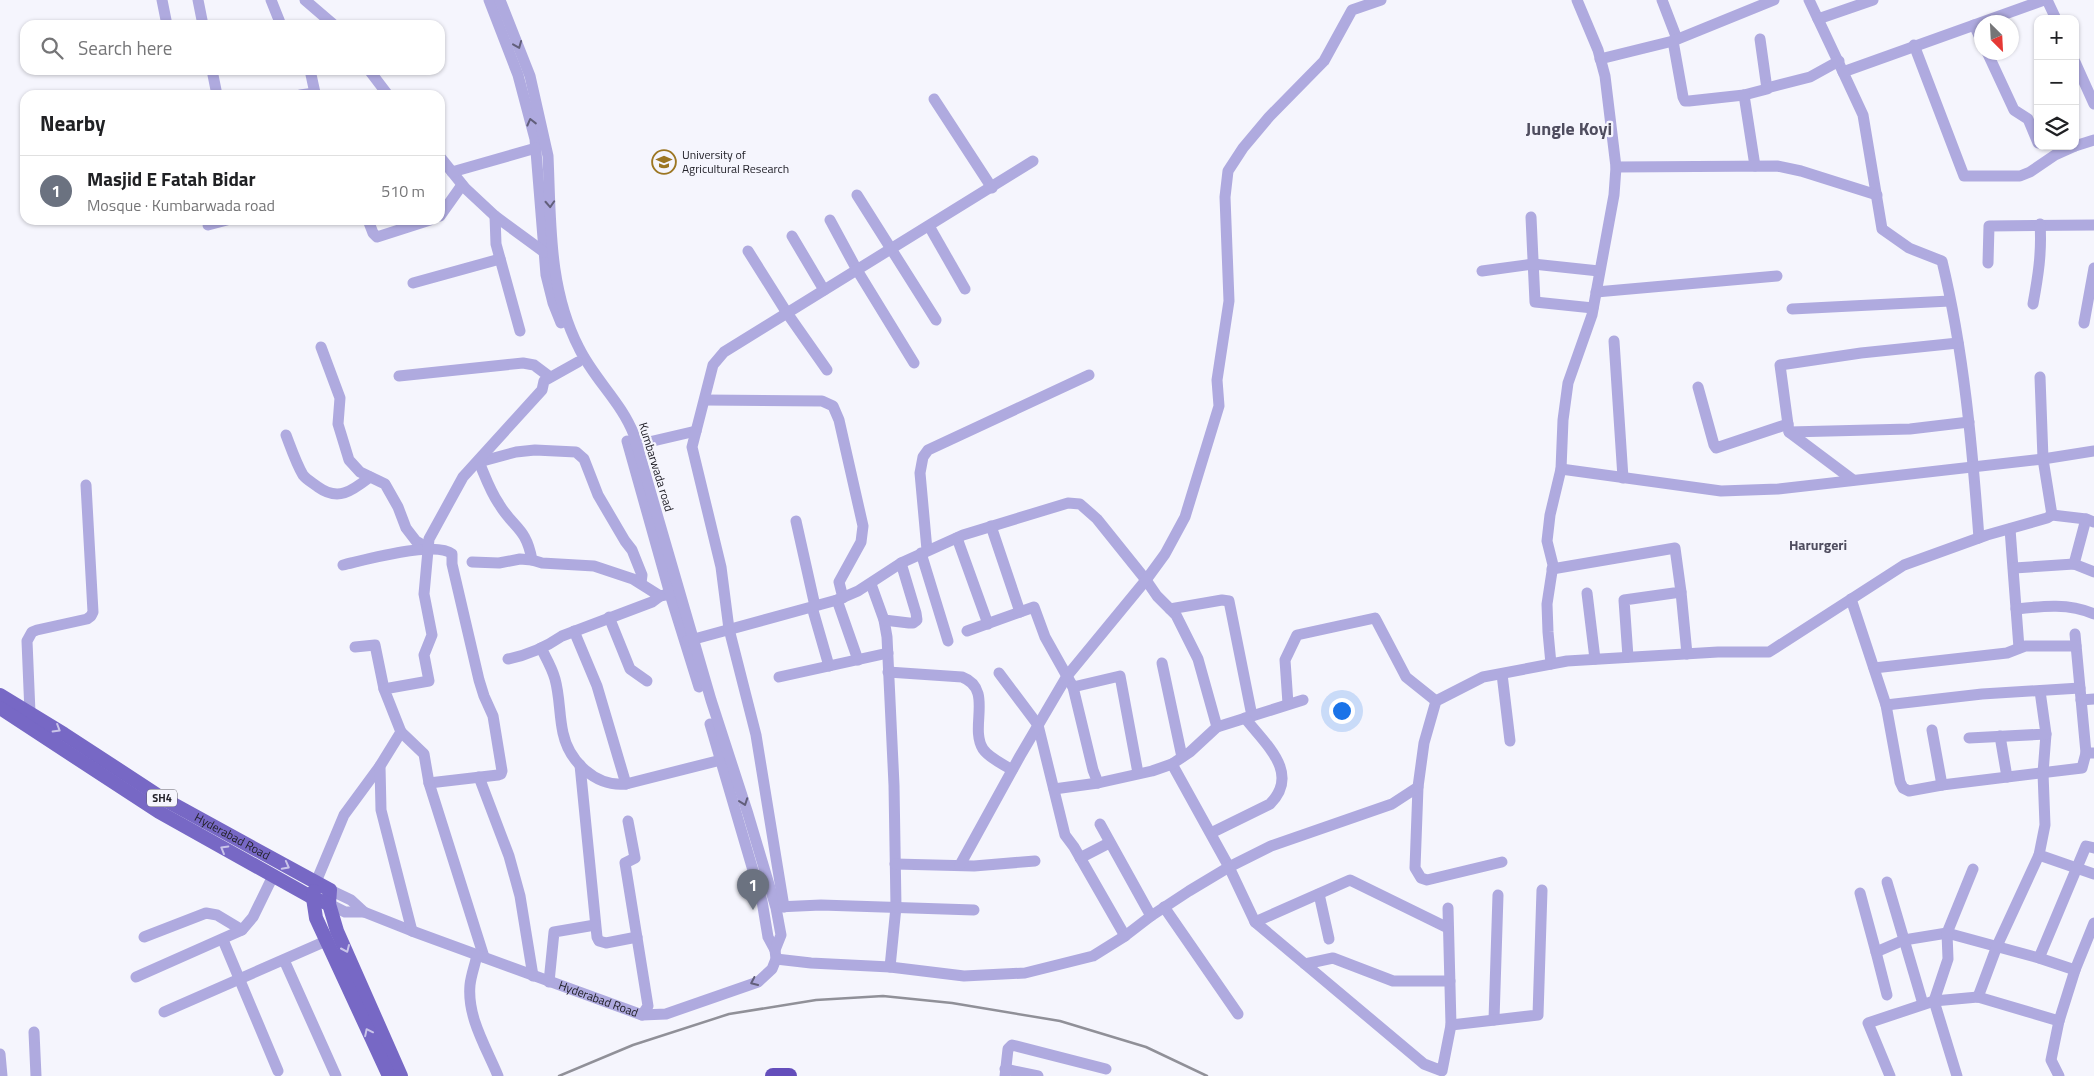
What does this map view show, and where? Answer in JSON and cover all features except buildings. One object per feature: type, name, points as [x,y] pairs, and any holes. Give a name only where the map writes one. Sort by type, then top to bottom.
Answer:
[{"type":"main road","name":"Hyderabad Road","points":[[0,695],[162,798],[316,882],[329,897]]},
{"type":"main road","name":"Hyderabad Road","points":[[0,708],[159,812],[312,898],[329,897]]},
{"type":"main road","points":[[316,882],[312,898],[316,918],[389,1076]]},
{"type":"main road","points":[[329,897],[337,931],[402,1076]]},
{"type":"street","points":[[162,0],[166,20]]},
{"type":"street","points":[[198,0],[202,20]]},
{"type":"street","points":[[271,0],[279,20]]},
{"type":"street","points":[[305,0],[318,5],[330,20]]},
{"type":"street","name":"Kumbarwada road","points":[[489,0],[518,74],[536,148],[546,274],[553,303],[578,362],[622,425],[665,595],[690,640],[780,907],[781,935],[772,969],[758,982],[666,1014]]},
{"type":"street","name":"Kumbarwada road","points":[[500,0],[530,76],[545,141],[548,156],[554,273],[560,299],[579,349],[629,423],[690,640],[721,760],[762,901],[768,937],[776,955]]},
{"type":"street","points":[[960,866],[1012,770],[1067,676],[1146,580],[1165,554],[1185,517],[1219,406],[1217,380],[1229,301],[1225,197],[1228,171],[1238,154],[1269,117],[1324,61],[1352,10],[1381,0]]},
{"type":"street","points":[[1551,664],[1547,604],[1552,569],[1548,541],[1550,515],[1562,469],[1563,420],[1568,383],[1593,308],[1614,195],[1616,167],[1604,76],[1600,59],[1577,0]]},
{"type":"street","points":[[1662,0],[1675,40],[1683,97],[1686,101],[1744,95],[1810,77],[1974,25]]},
{"type":"street","points":[[1600,59],[1675,40],[1774,0]]},
{"type":"street","points":[[1810,0],[1864,114],[1882,229],[1909,248],[1942,261],[1958,342],[1969,422],[1979,538]]},
{"type":"street","points":[[1818,18],[1873,0]]},
{"type":"street","points":[[2003,15],[2046,0],[2054,15]]},
{"type":"street","points":[[1760,39],[1767,88]]},
{"type":"street","points":[[1914,45],[1964,176],[2020,176],[2067,150]]},
{"type":"street","points":[[1990,60],[2014,110],[2028,119],[2034,133]]},
{"type":"street","points":[[2079,71],[2094,104]]},
{"type":"street","points":[[213,75],[216,90]]},
{"type":"street","points":[[311,75],[315,90]]},
{"type":"street","points":[[373,75],[384,90]]},
{"type":"street","points":[[1744,95],[1755,166]]},
{"type":"street","points":[[934,99],[992,188]]},
{"type":"street","points":[[2079,145],[2094,140]]},
{"type":"street","points":[[452,172],[536,148]]},
{"type":"street","points":[[2040,150],[2042,157],[2040,164]]},
{"type":"street","points":[[974,910],[896,907],[780,907],[756,735],[729,629],[721,567],[692,448],[713,365],[720,355],[1033,161]]},
{"type":"street","points":[[445,163],[462,184],[496,216],[544,252]]},
{"type":"street","points":[[1616,167],[1776,166],[1801,171],[1877,195]]},
{"type":"street","points":[[445,209],[462,184]]},
{"type":"street","points":[[856,195],[936,320]]},
{"type":"street","points":[[496,216],[494,236],[520,331]]},
{"type":"street","points":[[1531,217],[1535,302],[1593,308]]},
{"type":"street","points":[[830,220],[914,363]]},
{"type":"street","points":[[1988,263],[1988,226],[2040,224],[2094,225]]},
{"type":"street","points":[[2033,304],[2042,243],[2040,224]]},
{"type":"street","points":[[370,225],[373,234],[377,237],[414,225]]},
{"type":"street","points":[[929,226],[965,289]]},
{"type":"street","points":[[792,236],[824,290]]},
{"type":"street","points":[[748,251],[787,313],[827,370]]},
{"type":"street","points":[[413,283],[500,258]]},
{"type":"street","points":[[1482,271],[1533,264],[1599,270]]},
{"type":"street","points":[[2084,323],[2094,268]]},
{"type":"street","points":[[1596,292],[1777,276]]},
{"type":"street","points":[[1792,310],[1950,300]]},
{"type":"street","points":[[1614,341],[1623,478]]},
{"type":"street","points":[[1853,480],[1788,428],[1780,366],[1782,364],[1958,342]]},
{"type":"street","points":[[321,347],[340,398],[338,424],[349,460],[356,469],[385,484],[398,507],[406,528],[416,541],[428,548]]},
{"type":"street","points":[[384,689],[429,681],[424,655],[432,635],[424,594],[429,539],[458,485],[542,390],[544,381],[578,362]]},
{"type":"street","points":[[399,376],[523,364],[534,365],[550,377]]},
{"type":"street","points":[[948,641],[924,551],[920,464],[922,457],[928,450],[1089,375]]},
{"type":"street","points":[[2040,377],[2043,459],[2052,515]]},
{"type":"street","points":[[1698,387],[1716,448],[1788,428],[1910,429],[1969,422]]},
{"type":"street","points":[[705,400],[822,401],[833,406],[839,420],[863,526],[861,542],[838,582],[840,599],[858,660]]},
{"type":"street","points":[[636,445],[696,431]]},
{"type":"street","points":[[286,435],[304,475],[326,492],[338,494],[347,492],[357,487],[370,476]]},
{"type":"street","points":[[479,462],[516,452],[535,450],[576,452],[584,459],[598,495],[625,542],[632,550],[642,575],[641,583]]},
{"type":"street","points":[[1562,469],[1721,492],[1778,489],[2043,459],[2094,451]]},
{"type":"street","points":[[479,462],[500,506],[524,533],[529,543],[532,560]]},
{"type":"street","points":[[30,713],[26,641],[28,636],[37,630],[87,619],[92,616],[93,612],[86,485]]},
{"type":"street","points":[[690,640],[840,599],[871,584],[901,563],[924,551],[991,526],[1068,503],[1080,504],[1097,519],[1157,596],[1176,615],[1198,659],[1217,727]]},
{"type":"street","points":[[1502,862],[1427,880],[1421,878],[1415,868],[1418,787],[1424,743],[1436,701],[1483,677],[1551,664],[1628,657],[1769,652],[1904,565],[1979,538],[2052,515],[2090,521],[2074,564]]},
{"type":"street","points":[[796,521],[813,606],[829,666]]},
{"type":"street","points":[[991,526],[1020,612]]},
{"type":"street","points":[[2010,529],[2019,648]]},
{"type":"street","points":[[957,538],[988,624]]},
{"type":"street","points":[[343,565],[428,548],[447,550],[452,554],[452,564],[479,680],[493,716],[502,767],[501,774],[429,783]]},
{"type":"street","points":[[1552,569],[1675,548],[1687,654]]},
{"type":"street","points":[[472,562],[499,563],[520,559],[542,563],[594,566],[618,573],[641,583],[648,590],[665,595]]},
{"type":"street","points":[[884,620],[913,623],[916,620],[916,613],[901,563]]},
{"type":"street","points":[[2014,568],[2074,564],[2094,572]]},
{"type":"street","points":[[871,584],[884,620],[888,653],[894,785],[896,907],[890,967]]},
{"type":"street","points":[[1628,657],[1624,600],[1681,592]]},
{"type":"street","points":[[1587,593],[1595,659]]},
{"type":"street","points":[[508,659],[541,648],[574,631],[652,602],[665,595]]},
{"type":"street","points":[[1851,598],[1886,706],[1900,782],[1903,788],[1910,791],[1942,785],[2082,768],[2090,753],[2081,700],[2076,640],[2025,646],[2007,653],[1874,668]]},
{"type":"street","points":[[1170,609],[1222,600],[1229,601],[1248,717],[1280,765],[1283,775],[1282,786],[1277,796],[1265,807],[1211,834]]},
{"type":"street","points":[[2016,609],[2052,606],[2081,608],[2094,614]]},
{"type":"street","points":[[967,631],[1034,607],[1045,637],[1073,687],[1093,770],[1098,783]]},
{"type":"street","points":[[609,617],[630,669],[647,681]]},
{"type":"street","points":[[1288,704],[1285,660],[1297,635],[1375,618],[1406,677],[1436,701]]},
{"type":"street","points":[[574,631],[598,686],[626,784]]},
{"type":"street","points":[[355,647],[375,645],[384,689],[401,732],[424,754],[429,783],[481,956],[470,984],[470,1003],[473,1018],[498,1076]]},
{"type":"street","points":[[541,648],[555,679],[565,740],[580,765],[592,777],[614,784],[626,784],[721,760]]},
{"type":"street","points":[[779,677],[888,653]]},
{"type":"street","points":[[1162,663],[1182,757]]},
{"type":"street","points":[[888,672],[962,677],[970,681],[978,695],[980,736],[983,748],[1012,770]]},
{"type":"street","points":[[999,673],[1038,725],[1065,835],[1125,936]]},
{"type":"street","points":[[1502,674],[1510,741]]},
{"type":"street","points":[[1073,687],[1120,676],[1138,773]]},
{"type":"street","points":[[1886,706],[1982,694],[2080,688]]},
{"type":"street","points":[[1978,997],[1997,946],[2039,855],[2045,825],[2043,773],[2046,734],[2040,691]]},
{"type":"street","points":[[2081,700],[2094,699]]},
{"type":"street","points":[[1054,789],[1098,783],[1152,771],[1172,764],[1190,752],[1217,727],[1303,700]]},
{"type":"street","points":[[1932,730],[1942,785]]},
{"type":"street","points":[[316,882],[344,815],[380,766],[401,732]]},
{"type":"street","points":[[1969,738],[2046,734]]},
{"type":"street","points":[[2000,736],[2007,777]]},
{"type":"street","points":[[1172,764],[1229,867],[1255,922],[1424,1064],[1442,1071],[1451,1024],[1448,908]]},
{"type":"street","points":[[580,765],[597,937],[599,941],[606,943],[637,937]]},
{"type":"street","points":[[380,766],[381,810],[412,931]]},
{"type":"street","points":[[479,778],[508,856],[520,896],[533,976]]},
{"type":"street","points":[[776,955],[811,964],[890,967],[964,976],[1025,973],[1093,956],[1125,936],[1164,907],[1229,867],[1272,846],[1392,804],[1418,787]]},
{"type":"street","points":[[628,821],[635,858],[625,863],[648,1006],[642,1015]]},
{"type":"street","points":[[1100,824],[1151,916]]},
{"type":"street","points":[[1080,858],[1109,843]]},
{"type":"street","points":[[2040,958],[2086,846],[2094,848]]},
{"type":"street","points":[[2039,855],[2094,874]]},
{"type":"street","points":[[895,864],[960,866],[1035,861]]},
{"type":"street","points":[[1957,1076],[1934,1000],[1948,959],[1948,933],[1973,869]]},
{"type":"street","points":[[136,977],[242,930],[252,917],[273,876]]},
{"type":"street","points":[[1255,922],[1350,880],[1448,928]]},
{"type":"street","points":[[1887,882],[1923,1004]]},
{"type":"street","points":[[1451,1024],[1538,1015],[1542,890]]},
{"type":"street","points":[[1860,892],[1887,995]]},
{"type":"street","points":[[1319,894],[1329,938]]},
{"type":"street","points":[[1494,1020],[1498,895]]},
{"type":"street","name":"Hyderabad Road","points":[[329,897],[345,912],[364,912],[548,982],[642,1015],[666,1014]]},
{"type":"street","points":[[1164,907],[1238,1014]]},
{"type":"street","points":[[144,937],[206,913],[217,915],[242,930]]},
{"type":"street","points":[[2059,1076],[2051,1060],[2059,1021],[2075,970],[2094,923]]},
{"type":"street","points":[[548,982],[554,932],[595,925]]},
{"type":"street","points":[[1876,952],[1904,940],[1948,933],[2040,958],[2075,970]]},
{"type":"street","points":[[223,940],[278,1071]]},
{"type":"street","points":[[164,1012],[326,942]]},
{"type":"street","points":[[1305,964],[1333,958],[1393,981],[1450,981]]},
{"type":"street","points":[[284,960],[336,1076]]},
{"type":"street","points":[[1890,1076],[1868,1023],[1934,1000],[1978,997],[2059,1021]]},
{"type":"street","points":[[34,1032],[36,1076]]},
{"type":"street","points":[[1038,1076],[1005,1072],[1008,1049],[1012,1045],[1106,1069]]},
{"type":"street","points":[[0,1054],[2,1076]]},
{"type":"railway","points":[[559,1076],[633,1045],[729,1014],[816,1000],[883,996],[952,1003],[1060,1021],[1146,1047],[1207,1076]]},
{"type":"place","name":"University of Agricultural Research","points":[[664,162]]},
{"type":"place","name":"Masjid E Fatah Bidar","points":[[753,910]]},
{"type":"district","name":"Jungle Koyi","points":[[1569,129]]},
{"type":"district","name":"Harurgeri","points":[[1818,545]]}]
